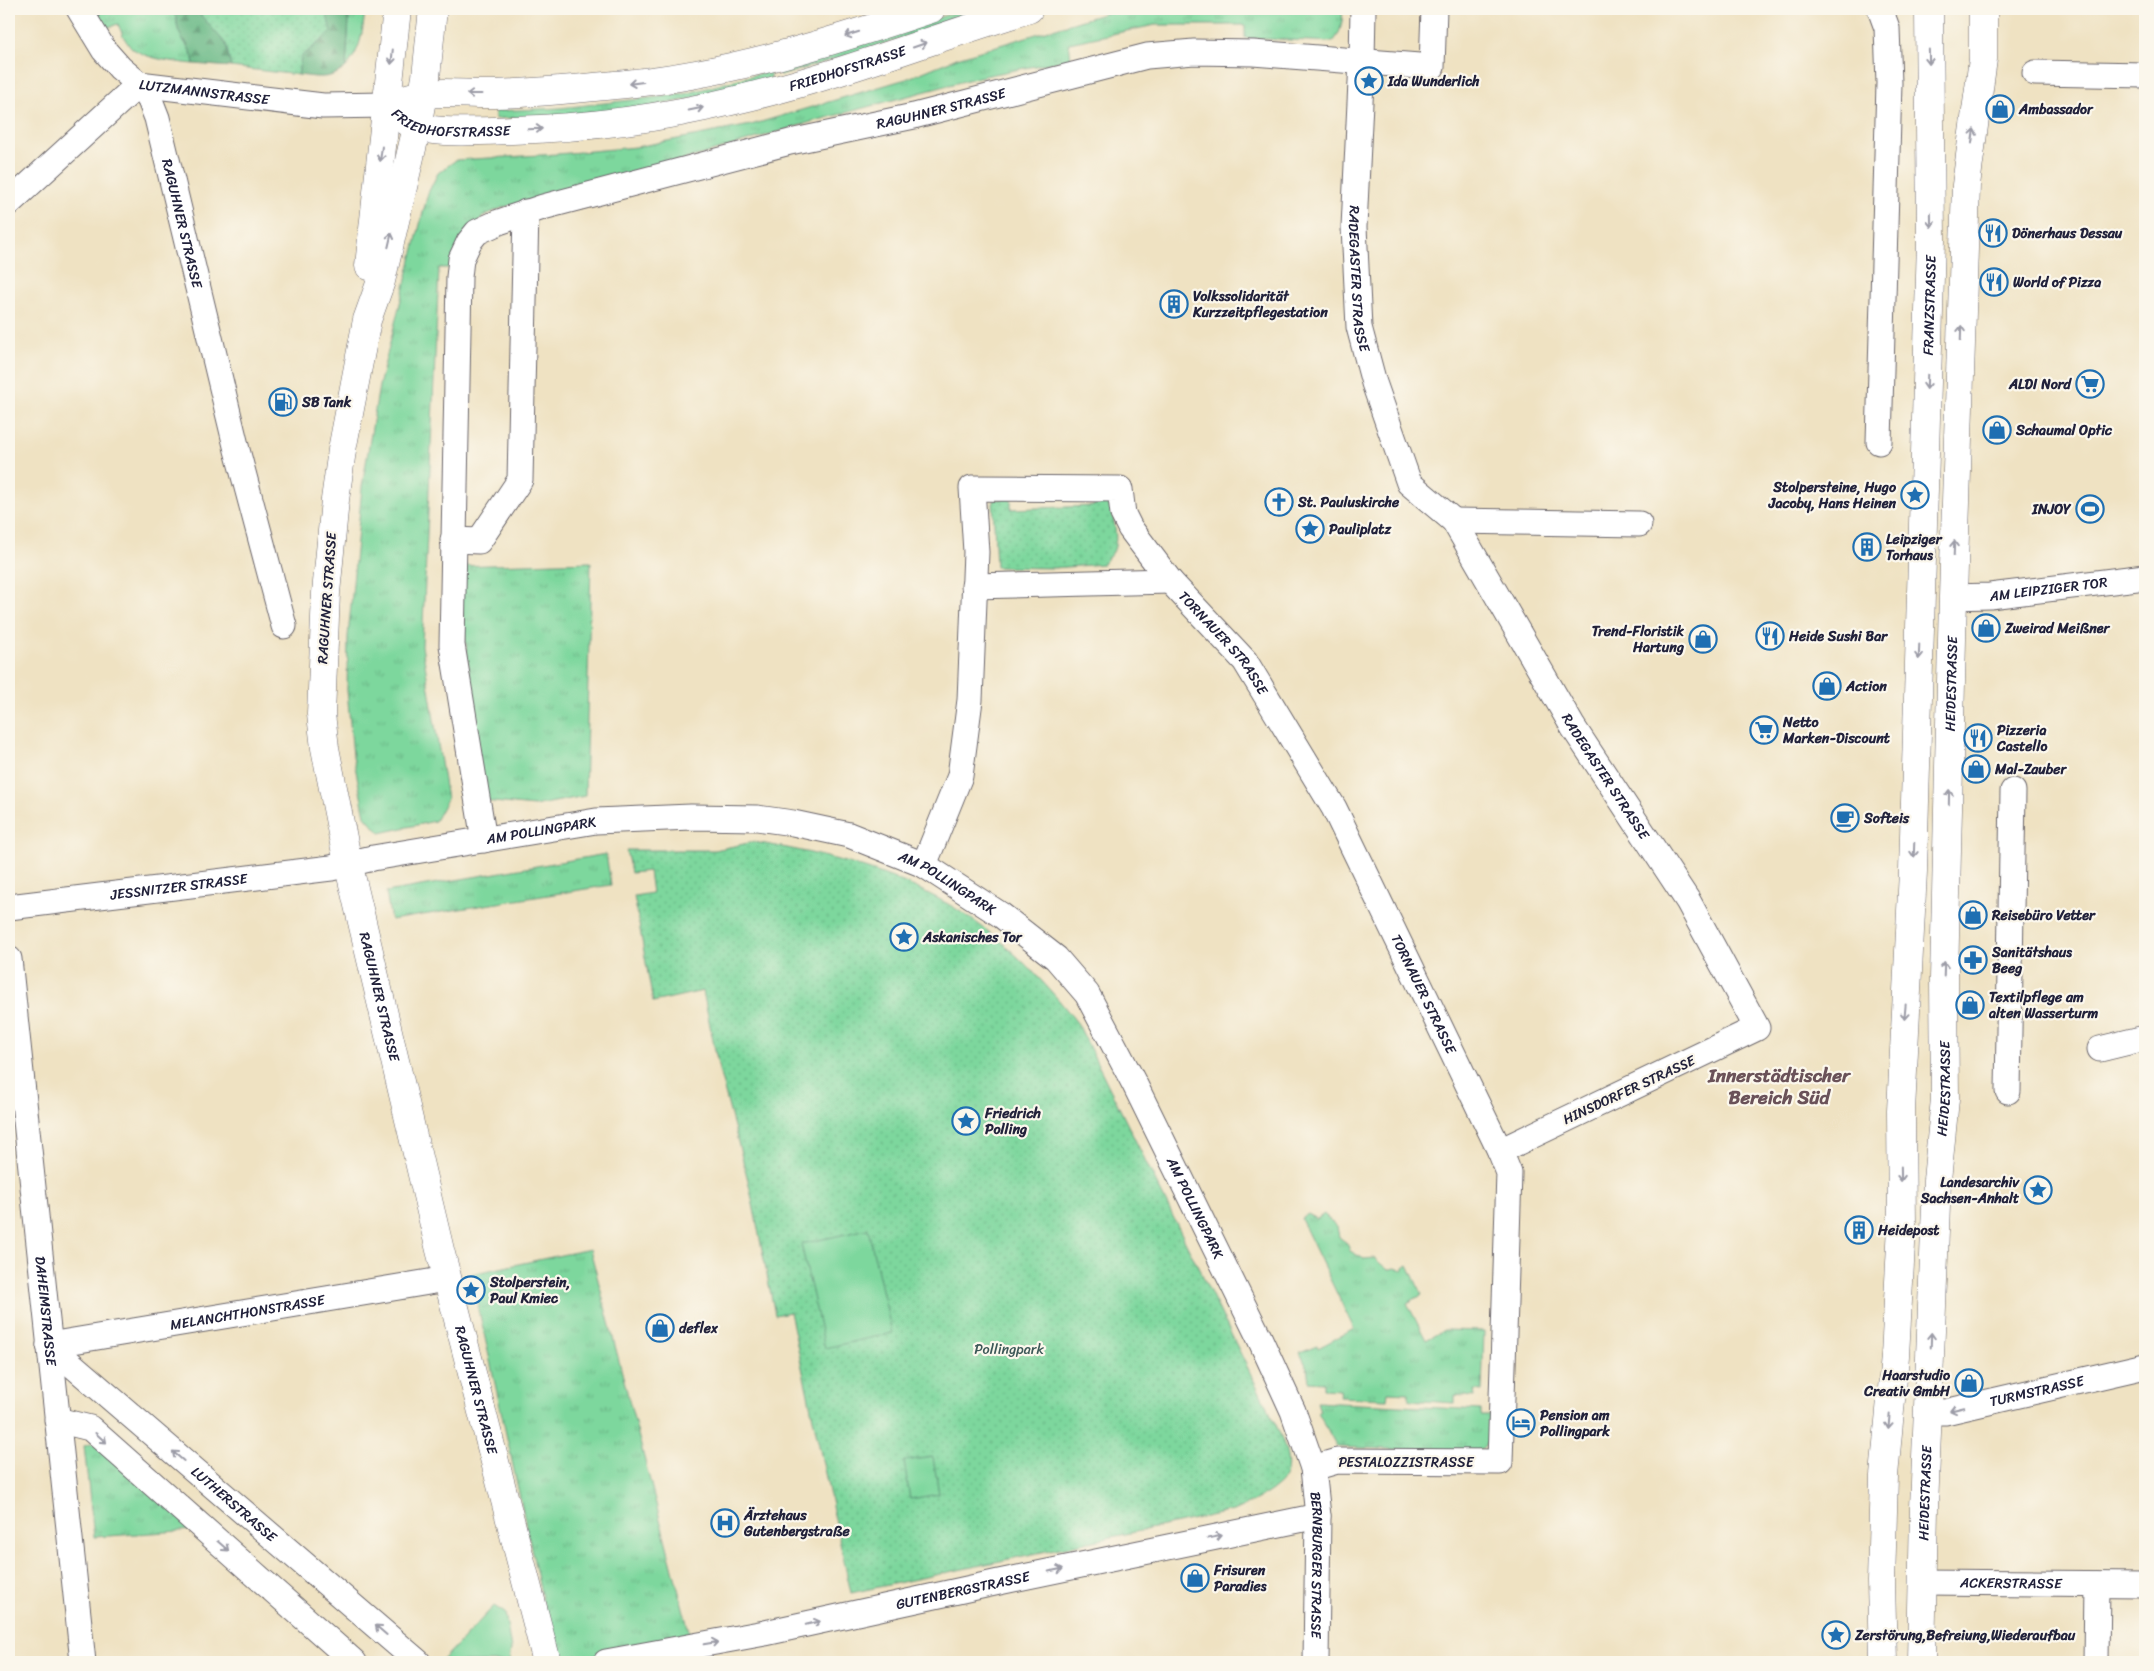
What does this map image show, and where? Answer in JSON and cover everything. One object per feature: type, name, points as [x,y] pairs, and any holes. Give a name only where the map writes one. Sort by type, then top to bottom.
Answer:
[{"type":"main road","name":"RAGUHNER STRASSE","points":[[367,320],[367,280],[397,9]]},
{"type":"main road","name":"RAGUHNER STRASSE","points":[[433,9],[417,127],[381,281],[367,320],[342,450],[326,593],[320,687],[322,729],[348,863],[447,1279],[546,1662]]},
{"type":"main road","name":"FRIEDHOFSTRASSE","points":[[387,105],[423,93],[494,94],[562,90],[681,78],[770,59],[931,9]]},
{"type":"main road","name":"FRIEDHOFSTRASSE","points":[[387,105],[417,127],[470,131],[549,129],[617,123],[738,100],[835,73],[1029,9]]},
{"type":"main road","name":"FRANZSTRASSE","points":[[1882,1582],[1884,1476],[1895,1356],[1902,1226],[1900,1111],[1913,880],[1931,240],[1929,9]]},
{"type":"main road","points":[[1953,597],[1966,185],[1983,59],[1984,9]]},
{"type":"main road","name":"HEIDESTRASSE","points":[[1921,1662],[1937,1180],[1945,1099],[1944,979],[1953,597]]},
{"type":"main road","points":[[1883,1662],[1882,1582],[1923,1582]]},
{"type":"street","name":"RAGUHNER STRASSE","points":[[79,9],[104,50],[120,68],[139,84],[150,100],[157,118],[234,440],[284,626]]},
{"type":"street","name":"RADEGASTER STRASSE","points":[[1363,9],[1354,228],[1359,326],[1374,383],[1410,483],[1454,521],[1573,728],[1688,901],[1757,1028]]},
{"type":"street","points":[[1362,61],[1432,67],[1434,9]]},
{"type":"street","points":[[1879,442],[1889,83],[1884,18]]},
{"type":"street","name":"RAGUHNER STRASSE","points":[[484,840],[452,645],[461,259],[469,242],[477,232],[526,212],[790,142],[914,116],[1146,56],[1204,52],[1253,53],[1362,61]]},
{"type":"street","points":[[2035,73],[2145,75]]},
{"type":"street","name":"LUTZMANNSTRASSE","points":[[9,203],[139,84],[323,106],[387,105]]},
{"type":"street","points":[[453,540],[479,541],[520,480],[526,212]]},
{"type":"street","name":"TORNAUER STRASSE","points":[[924,865],[960,776],[970,700],[976,552],[972,488],[1120,489],[1123,514],[1130,528],[1170,581],[1244,661],[1334,808],[1509,1173],[1500,1462]]},
{"type":"street","points":[[1454,521],[1640,524]]},
{"type":"street","name":"AM LEIPZIGER TOR","points":[[1953,597],[1990,596],[2145,577]]},
{"type":"street","name":"TORNAUER STRASSE","points":[[974,586],[1170,581]]},
{"type":"street","points":[[2008,1091],[2013,791]]},
{"type":"street","name":"AM POLLINGPARK","points":[[348,863],[615,819],[691,816],[757,818],[813,827],[849,836],[924,865],[1001,914],[1056,958],[1087,994],[1135,1085],[1271,1362],[1293,1411],[1313,1468]]},
{"type":"street","name":"JESSNITZER STRASSE","points":[[9,907],[331,868],[348,863]]},
{"type":"street","name":"DAHEIMSTRASSE","points":[[9,960],[83,1662]]},
{"type":"street","name":"HINSDORFER STRASSE","points":[[1500,1151],[1757,1028]]},
{"type":"street","points":[[2100,1049],[2145,1038]]},
{"type":"street","name":"MELANCHTHONSTRASSE","points":[[49,1345],[447,1279]]},
{"type":"street","name":"LUTHERSTRASSE","points":[[49,1345],[418,1662]]},
{"type":"street","name":"TURMSTRASSE","points":[[1928,1412],[1945,1412],[2145,1366]]},
{"type":"street","points":[[57,1420],[90,1428],[354,1662]]},
{"type":"street","name":"PESTALOZZISTRASSE","points":[[1313,1468],[1336,1461],[1500,1462]]},
{"type":"street","name":"BERNBURGER STRASSE","points":[[1313,1468],[1318,1516],[1316,1662]]},
{"type":"street","name":"GUTENBERGSTRASSE","points":[[606,1662],[765,1633],[1318,1516]]},
{"type":"street","name":"ACKERSTRASSE","points":[[1923,1582],[2145,1584]]},
{"type":"street","points":[[2096,1662],[2097,1584]]},
{"type":"green space","points":[[94,9],[168,9],[177,18],[181,37],[191,52],[194,64],[150,57],[134,50],[129,45],[118,24],[106,28]]},
{"type":"green space","points":[[168,9],[190,9],[199,13],[226,44],[231,67],[194,64],[191,52],[181,37],[177,18]]},
{"type":"green space","points":[[190,9],[329,9],[327,15],[331,32],[301,57],[298,75],[231,67],[226,44],[199,13]]},
{"type":"green space","points":[[329,9],[347,9],[343,15],[349,19],[346,67],[334,74],[323,77],[298,75],[301,57],[322,40]]},
{"type":"green space","points":[[347,9],[365,9],[358,47],[346,67],[349,19],[343,15]]},
{"type":"green space","points":[[966,9],[995,9],[780,76],[777,68]]},
{"type":"green space","points":[[1119,9],[1343,9],[1340,30],[1333,42],[1245,38],[1245,25],[1155,25],[1069,43],[1071,59],[979,77],[811,122],[704,154],[504,207],[483,216],[452,268],[439,268],[422,646],[447,799],[435,821],[380,833],[365,816],[353,756],[347,690],[348,637],[362,487],[379,386],[428,193],[438,173],[456,160],[636,147],[751,125],[906,79],[957,58]]},
{"type":"green space","points":[[769,71],[771,78],[685,100],[624,111],[495,119],[495,111],[560,108],[685,94]]},
{"type":"green space","points":[[1094,496],[1107,496],[1116,539],[1113,552],[1103,564],[1054,568],[996,567],[993,500],[1011,498],[1011,509],[1094,506]]},
{"type":"green space","points":[[591,562],[585,796],[534,806],[484,801],[457,566]]},
{"type":"green space","name":"Pollingpark","points":[[753,842],[803,851],[853,864],[926,892],[948,904],[985,929],[1019,958],[1050,990],[1078,1024],[1280,1434],[1287,1454],[1288,1464],[1287,1473],[1279,1485],[1260,1498],[1233,1511],[851,1593],[790,1312],[775,1315],[749,1184],[719,1070],[703,991],[653,1002],[634,896],[652,893],[649,871],[631,873],[626,850],[715,850]]},
{"type":"green space","points":[[606,854],[611,885],[391,920],[386,892]]},
{"type":"green space","points":[[1308,1214],[1317,1219],[1324,1214],[1337,1227],[1339,1237],[1347,1243],[1350,1251],[1364,1259],[1374,1258],[1388,1270],[1394,1268],[1401,1270],[1408,1265],[1422,1295],[1407,1303],[1426,1340],[1444,1330],[1484,1331],[1482,1391],[1474,1390],[1475,1397],[1455,1395],[1455,1403],[1409,1400],[1409,1393],[1388,1392],[1387,1399],[1340,1397],[1340,1390],[1323,1389],[1323,1382],[1309,1381],[1307,1367],[1300,1353],[1317,1346],[1318,1348],[1354,1329],[1301,1219]]},
{"type":"green space","points":[[868,1229],[892,1333],[825,1348],[801,1244]]},
{"type":"green space","points":[[590,1249],[690,1635],[566,1662],[556,1662],[471,1274]]},
{"type":"green space","points":[[1317,1402],[1481,1410],[1481,1415],[1491,1415],[1488,1443],[1481,1449],[1459,1452],[1337,1447],[1318,1412],[1320,1411]]},
{"type":"green space","points":[[94,1443],[194,1530],[94,1537],[84,1446]]},
{"type":"green space","points":[[933,1457],[939,1494],[910,1499],[904,1461]]},
{"type":"green space","points":[[494,1606],[505,1613],[511,1649],[509,1662],[441,1662]]},
{"type":"place","name":"Ida Wunderlich","points":[[1369,81]]},
{"type":"place","name":"Ambassador","points":[[2000,109]]},
{"type":"place","name":"Dönerhaus Dessau","points":[[1993,233]]},
{"type":"place","name":"World of Pizza","points":[[1994,282]]},
{"type":"place","name":"Volkssolidarität Kurzzeitpflegestation","points":[[1174,304]]},
{"type":"place","name":"ALDI Nord","points":[[2090,384]]},
{"type":"place","name":"SB Tank","points":[[283,402]]},
{"type":"place","name":"Schaumal Optic","points":[[1997,430]]},
{"type":"place","name":"Stolpersteine, Hugo Jacoby, Hans Heinen","points":[[1915,495]]},
{"type":"place","name":"St. Pauluskirche","points":[[1279,502]]},
{"type":"place","name":"INJOY","points":[[2090,509]]},
{"type":"place","name":"Pauliplatz","points":[[1310,529]]},
{"type":"place","name":"Leipziger Torhaus","points":[[1867,547]]},
{"type":"place","name":"Zweirad Meißner","points":[[1986,628]]},
{"type":"place","name":"Heide Sushi Bar","points":[[1770,636]]},
{"type":"place","name":"Trend-Floristik Hartung","points":[[1703,639]]},
{"type":"place","name":"Action","points":[[1827,686]]},
{"type":"place","name":"Netto Marken-Discount","points":[[1764,730]]},
{"type":"place","name":"Pizzeria Castello","points":[[1978,738]]},
{"type":"place","name":"Mal-Zauber","points":[[1976,769]]},
{"type":"place","name":"Softeis","points":[[1845,818]]},
{"type":"place","name":"Reisebüro Vetter","points":[[1973,915]]},
{"type":"place","name":"Askanisches Tor","points":[[904,937]]},
{"type":"place","name":"Sanitätshaus Beeg","points":[[1973,960]]},
{"type":"place","name":"Textilpflege am alten Wasserturm","points":[[1970,1005]]},
{"type":"place","name":"Friedrich Polling","points":[[966,1121]]},
{"type":"place","name":"Landesarchiv Sachsen-Anhalt","points":[[2038,1190]]},
{"type":"place","name":"Heidepost","points":[[1859,1230]]},
{"type":"place","name":"Stolperstein, Paul Kmiec","points":[[471,1290]]},
{"type":"place","name":"deflex","points":[[660,1328]]},
{"type":"place","name":"Haarstudio Creativ GmbH","points":[[1969,1383]]},
{"type":"place","name":"Pension am Pollingpark","points":[[1521,1423]]},
{"type":"place","name":"Ärztehaus Gutenbergstraße","points":[[725,1523]]},
{"type":"place","name":"Frisuren Paradies","points":[[1195,1578]]},
{"type":"place","name":"Zerstörung,Befreiung,Wiederaufbau","points":[[1836,1635]]},
{"type":"district","name":"Innerstädtischer Bereich Süd","points":[[1779,1086]]}]
